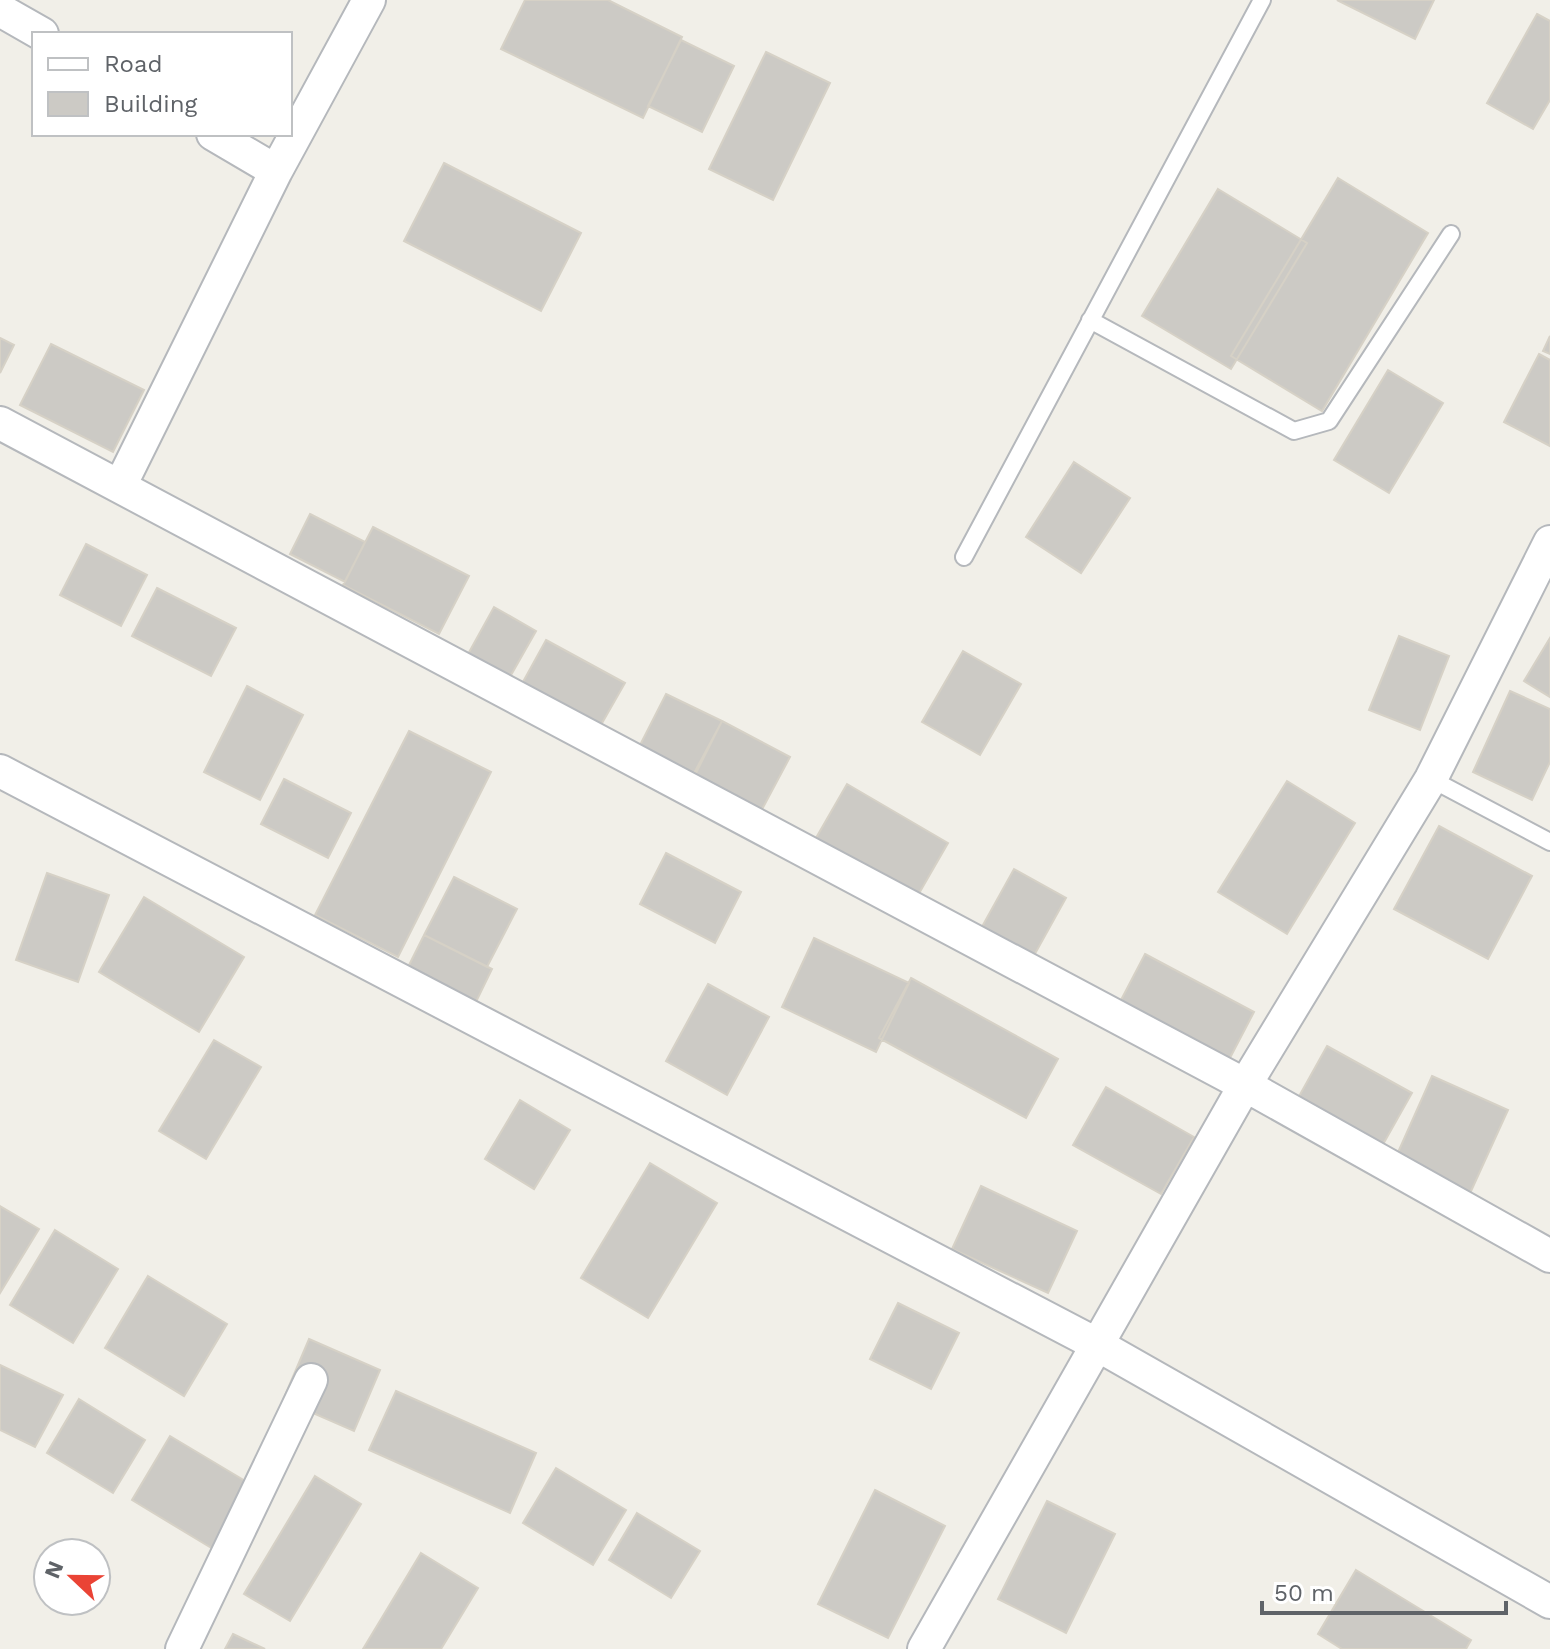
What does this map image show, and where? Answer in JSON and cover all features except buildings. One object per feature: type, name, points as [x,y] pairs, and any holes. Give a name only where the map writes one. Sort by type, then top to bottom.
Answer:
[{"type":"street","points":[[120,486],[276,171],[369,0]]},
{"type":"street","points":[[0,10],[38,32]]},
{"type":"street","points":[[216,136],[276,171]]},
{"type":"street","points":[[0,423],[1245,1085],[1550,1256]]},
{"type":"street","points":[[924,1649],[1245,1085],[1431,779],[1550,542]]},
{"type":"street","points":[[0,771],[1096,1344],[1550,1602]]},
{"type":"street","points":[[182,1649],[311,1380]]},
{"type":"lane","points":[[964,557],[1262,0]]},
{"type":"lane","points":[[1090,320],[1294,431],[1329,421],[1451,234]]},
{"type":"lane","points":[[1431,779],[1550,842]]}]
